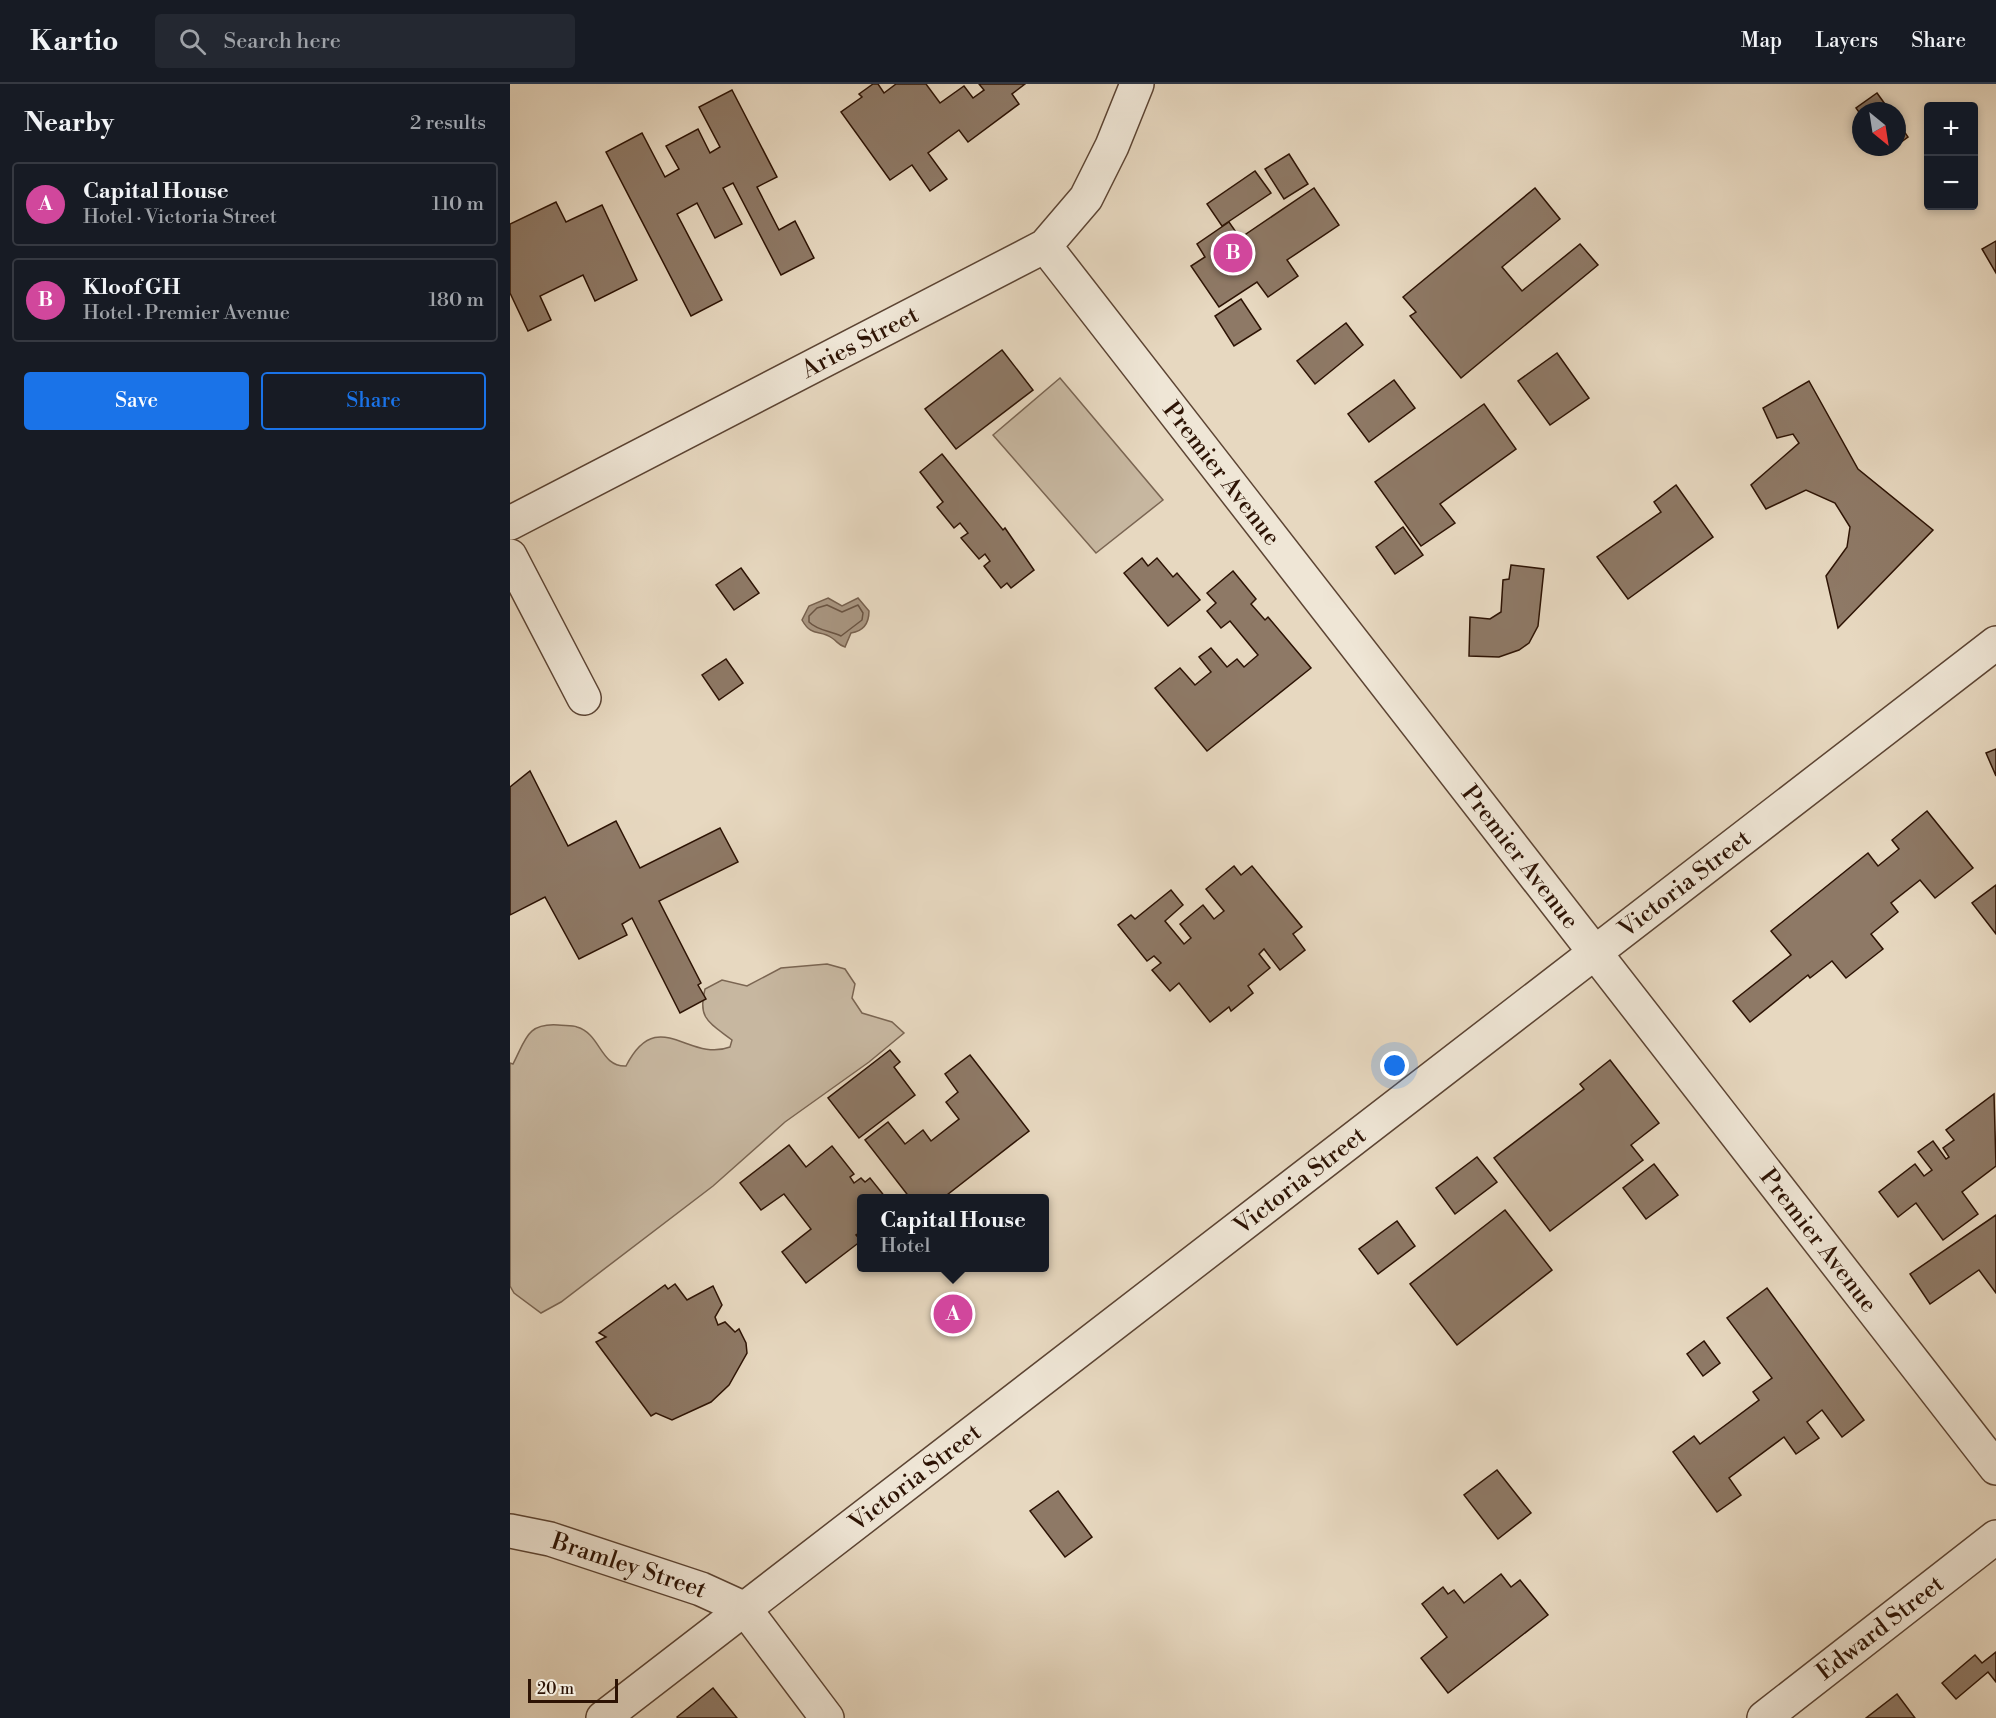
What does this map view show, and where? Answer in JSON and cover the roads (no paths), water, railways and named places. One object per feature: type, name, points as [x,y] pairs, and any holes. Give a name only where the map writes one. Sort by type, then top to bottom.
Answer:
[{"type":"street","name":"Aries Street","points":[[510,523],[1045,246],[1086,198],[1112,146],[1137,84]]},
{"type":"street","name":"Premier Avenue","points":[[1045,246],[1996,1468]]},
{"type":"street","points":[[510,556],[584,698]]},
{"type":"street","name":"Victoria Street","points":[[603,1718],[1996,643]]},
{"type":"street","name":"Bramley Street","points":[[510,1531],[550,1539],[680,1582],[745,1609]]},
{"type":"street","name":"Edward Street","points":[[1764,1718],[1996,1537]]},
{"type":"street","points":[[745,1609],[827,1718]]},
{"type":"water","points":[[828,598],[842,606],[858,598],[869,611],[865,626],[851,633],[845,647],[828,635],[809,629],[802,620],[809,606]]},
{"type":"place","name":"Kloof GH","points":[[1233,253]]},
{"type":"place","name":"Capital House","points":[[953,1314]]}]
